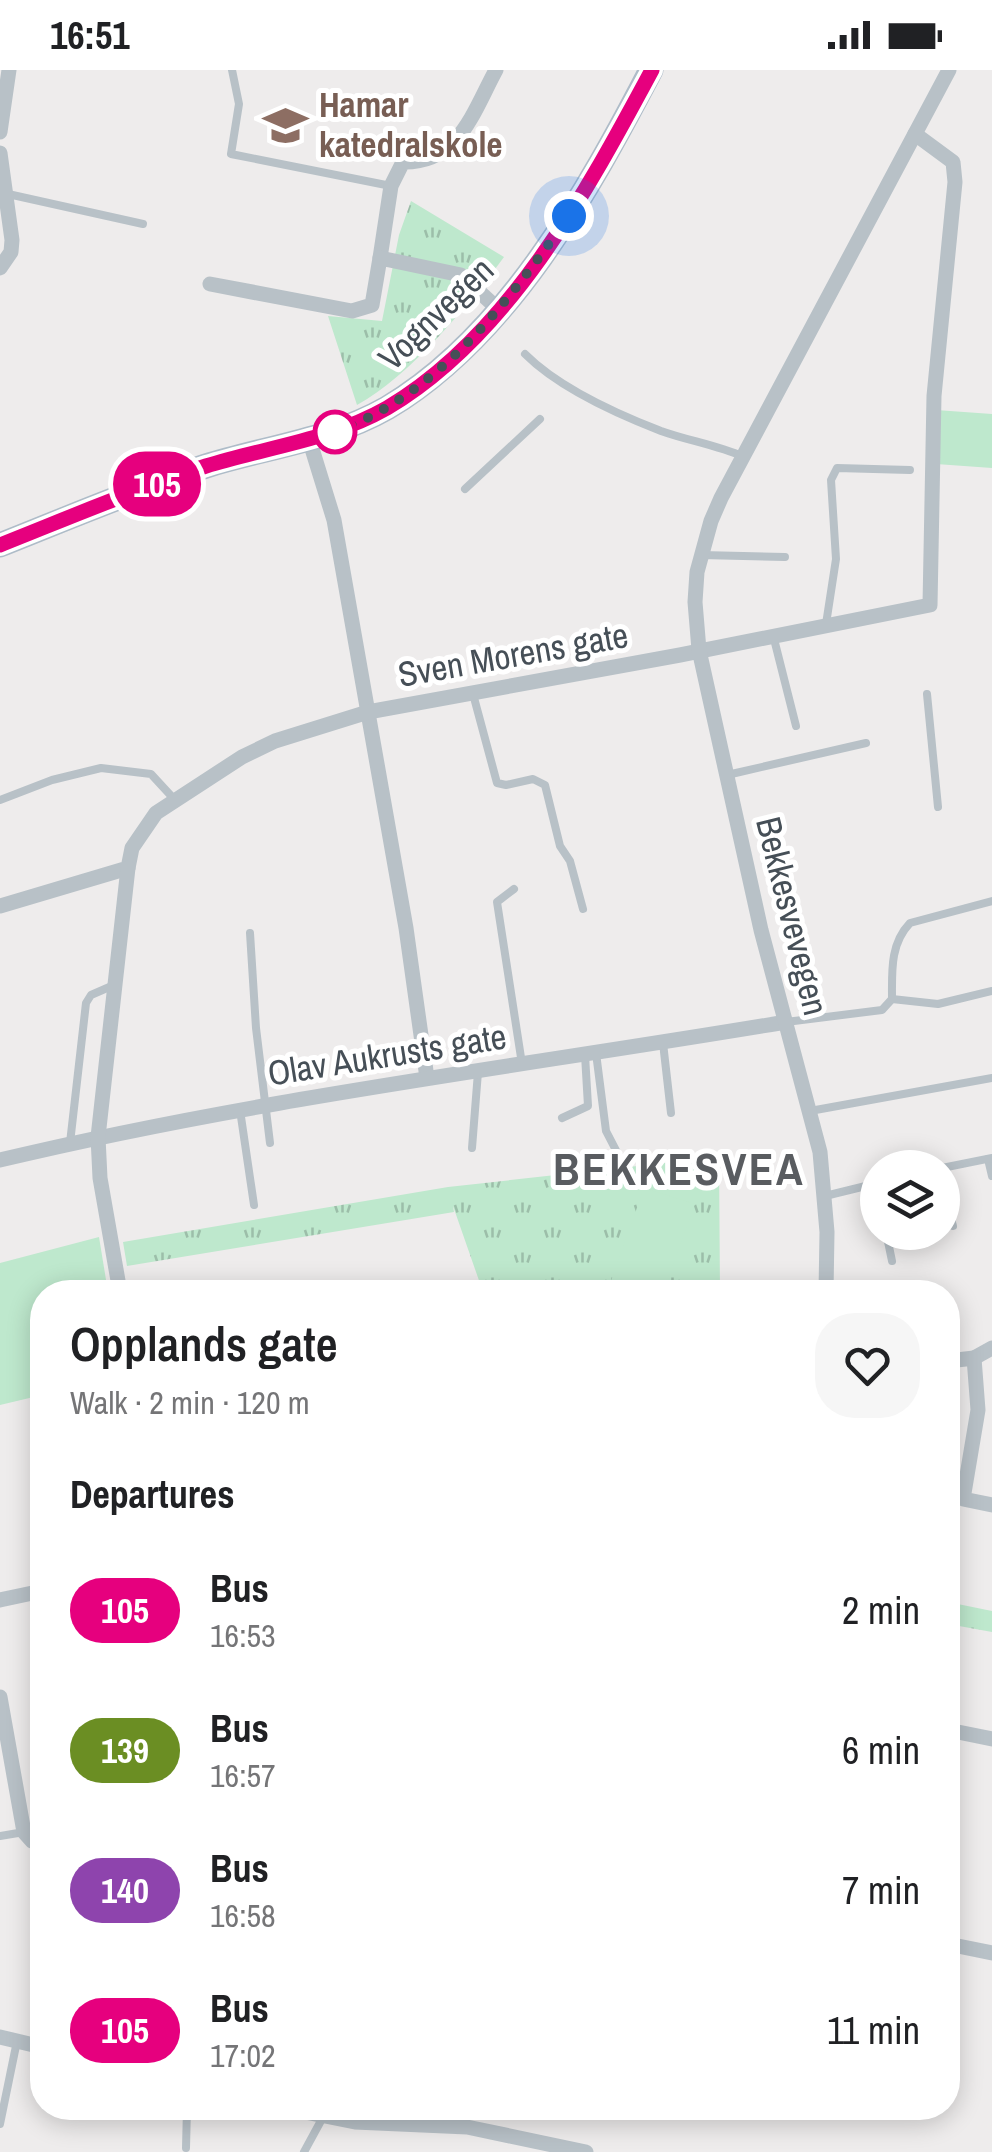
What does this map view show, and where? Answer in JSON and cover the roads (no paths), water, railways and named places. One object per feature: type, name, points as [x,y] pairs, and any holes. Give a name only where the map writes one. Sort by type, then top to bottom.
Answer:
[{"type":"main road","name":"Vognvegen","points":[[0,545],[204,467],[354,424],[412,392],[445,365],[498,309],[569,216],[652,70]]},
{"type":"street","points":[[0,132],[9,70]]},
{"type":"street","points":[[210,284],[352,312],[372,305],[391,186],[403,162],[420,162],[445,153],[466,126],[496,70]]},
{"type":"street","name":"Bekkesvevegen","points":[[826,1280],[820,1152],[761,930],[699,650],[695,602],[701,555],[711,521],[950,70]]},
{"type":"street","name":"Sven Morens gate","points":[[118,1280],[100,1178],[98,1136],[128,868],[132,848],[156,813],[275,741],[368,712],[930,605],[934,396],[956,182],[953,162],[915,134]]},
{"type":"street","points":[[0,153],[12,240],[11,252],[0,268]]},
{"type":"street","points":[[380,258],[461,275],[498,309]]},
{"type":"street","points":[[309,439],[334,520],[406,928],[427,1078]]},
{"type":"street","points":[[0,906],[128,868]]},
{"type":"street","name":"Olav Aukrusts gate","points":[[0,1160],[98,1136],[266,1105],[786,1022]]},
{"type":"street","points":[[960,1360],[974,1358],[992,1348]]},
{"type":"street","points":[[960,1480],[978,1410],[974,1358]]},
{"type":"street","points":[[960,1501],[992,1505]]},
{"type":"street","points":[[0,1600],[30,1594]]},
{"type":"street","points":[[0,1697],[24,1832],[30,1839]]},
{"type":"street","points":[[960,1732],[992,1739]]},
{"type":"street","points":[[960,1946],[992,1953]]},
{"type":"street","points":[[0,2037],[30,2044]]},
{"type":"street","points":[[347,2120],[397,2126],[467,2127],[586,2152]]},
{"type":"street","points":[[467,2120],[467,2127]]},
{"type":"lane","points":[[232,70],[239,104],[231,154],[391,186]]},
{"type":"lane","points":[[3,193],[143,224]]},
{"type":"lane","points":[[525,354],[547,375],[625,414],[744,457]]},
{"type":"lane","points":[[465,490],[540,420]]},
{"type":"lane","points":[[826,625],[836,558],[831,480],[837,468],[910,470]]},
{"type":"lane","points":[[701,555],[786,557]]},
{"type":"lane","points":[[773,635],[796,726]]},
{"type":"lane","points":[[473,692],[493,778],[506,785],[533,779],[546,785],[560,846],[570,861],[583,909]]},
{"type":"lane","points":[[927,694],[938,808]]},
{"type":"lane","points":[[727,775],[866,743]]},
{"type":"lane","points":[[0,800],[52,780],[102,768],[151,774],[174,799]]},
{"type":"lane","points":[[514,889],[497,902],[522,1064]]},
{"type":"lane","points":[[786,1022],[882,1010],[892,999],[893,955],[901,932],[910,922],[992,901]]},
{"type":"lane","points":[[250,934],[270,1143]]},
{"type":"lane","points":[[70,1143],[86,1003],[91,996],[116,984]]},
{"type":"lane","points":[[892,999],[938,1004],[992,991]]},
{"type":"lane","points":[[662,1043],[671,1113]]},
{"type":"lane","points":[[562,1118],[588,1106],[590,1054]]},
{"type":"lane","points":[[590,1054],[606,1131],[620,1158]]},
{"type":"lane","points":[[472,1148],[478,1070]]},
{"type":"lane","points":[[810,1111],[992,1078]]},
{"type":"lane","points":[[240,1110],[254,1205]]},
{"type":"lane","points":[[960,1164],[990,1158],[992,1176]]},
{"type":"lane","points":[[825,1196],[860,1187]]},
{"type":"lane","points":[[890,1250],[892,1260]]},
{"type":"lane","points":[[0,1836],[24,1832]]},
{"type":"lane","points":[[0,2124],[17,2041]]},
{"type":"lane","points":[[186,2148],[187,2120]]},
{"type":"lane","points":[[304,2152],[321,2120]]},
{"type":"place","name":"Hamar katedralskole","points":[[286,125]]},
{"type":"district","name":"BEKKESVEA","points":[[679,1169]]}]
